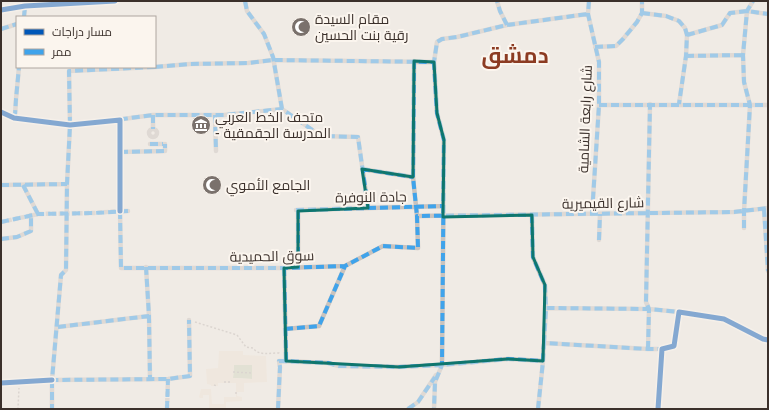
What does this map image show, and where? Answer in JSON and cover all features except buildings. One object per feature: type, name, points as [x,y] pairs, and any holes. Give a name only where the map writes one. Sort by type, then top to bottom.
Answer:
[{"type":"street","points":[[1,10],[25,6],[115,1]]},
{"type":"street","points":[[245,1],[247,11],[264,34],[273,60],[282,109]]},
{"type":"street","points":[[497,1],[507,25]]},
{"type":"street","name":"شارع رابعة الشامية","points":[[589,1],[588,14],[598,62],[599,105],[592,214]]},
{"type":"street","points":[[595,47],[616,46],[637,22],[642,13],[642,1]]},
{"type":"street","points":[[744,228],[750,105],[744,82],[743,55],[747,11],[753,1]]},
{"type":"street","points":[[24,16],[25,6]]},
{"type":"street","points":[[687,35],[722,25],[730,13],[747,11],[768,14]]},
{"type":"street","points":[[642,13],[666,16],[679,21],[685,28],[687,35],[686,56],[679,104]]},
{"type":"street","points":[[434,409],[435,382],[442,365],[444,140],[437,113],[434,62],[437,42],[442,39],[457,37],[507,25],[588,14]]},
{"type":"street","points":[[1,29],[16,24]]},
{"type":"street","points":[[686,56],[743,55]]},
{"type":"street","points":[[156,67],[190,64],[248,63],[273,60],[434,62]]},
{"type":"street","points":[[414,61],[413,177],[417,216],[443,217]]},
{"type":"street","points":[[14,118],[19,68]]},
{"type":"street","points":[[52,409],[52,380],[62,275],[66,270],[67,184],[70,125],[68,70],[142,68]]},
{"type":"street","points":[[648,349],[648,309],[646,302],[650,104]]},
{"type":"street","points":[[599,105],[768,104]]},
{"type":"street","points":[[1,112],[14,118],[70,125],[153,115],[215,115],[282,109],[320,136],[358,137],[368,208]]},
{"type":"street","points":[[120,152],[165,151],[164,144],[152,144],[153,137],[149,136],[150,131],[153,129],[153,115]]},
{"type":"street","points":[[215,115],[216,151]]},
{"type":"street","points":[[120,120],[120,211],[128,211]]},
{"type":"street","points":[[362,169],[413,177]]},
{"type":"street","points":[[1,185],[24,186],[67,184]]},
{"type":"street","points":[[24,186],[38,214]]},
{"type":"street","name":"جادة النوفرة","points":[[298,267],[297,210],[443,206]]},
{"type":"street","points":[[766,209],[768,271]]},
{"type":"street","name":"شارع القيميرية","points":[[443,217],[744,211],[766,209]]},
{"type":"street","name":"سوق الحميدية","points":[[120,211],[121,268],[284,268],[345,266],[383,246],[418,248],[417,216]]},
{"type":"street","points":[[599,240],[600,214]]},
{"type":"street","points":[[1,239],[17,237],[31,231],[32,215]]},
{"type":"street","points":[[532,216],[533,257],[545,285],[546,308],[544,361],[538,409]]},
{"type":"street","points":[[285,329],[319,326],[345,266]]},
{"type":"street","points":[[146,267],[149,316],[150,379]]},
{"type":"street","points":[[284,268],[286,361]]},
{"type":"street","points":[[546,308],[648,309],[679,312],[724,319],[763,339],[768,340]]},
{"type":"street","points":[[544,343],[662,349],[674,346],[679,312]]},
{"type":"street","points":[[58,327],[149,316]]},
{"type":"street","points":[[1,383],[52,380],[150,379],[190,376],[189,320]]},
{"type":"street","points":[[658,409],[662,349]]},
{"type":"street","points":[[278,409],[280,371],[279,361],[328,363],[339,366],[399,367],[508,359],[544,361]]},
{"type":"street","points":[[408,409],[418,402],[442,365]]},
{"type":"path","points":[[189,320],[237,334],[246,347],[253,348],[256,352],[279,353],[279,361]]},
{"type":"path","points":[[233,372],[252,373]]},
{"type":"path","points":[[17,409],[19,382]]},
{"type":"highlighted area","points":[[414,61],[434,62],[437,113],[444,140],[443,217],[532,215],[533,257],[545,285],[543,361],[508,359],[399,367],[286,361],[284,268],[298,267],[298,211],[368,208],[362,169],[413,177]]},
{"type":"green space","points":[[234,364],[252,365],[252,379],[233,378]]},
{"type":"shaded area","points":[[219,351],[243,351],[243,355],[266,356],[267,382],[244,383],[244,392],[237,392],[237,396],[242,397],[242,401],[226,402],[226,409],[209,409],[209,395],[203,395],[203,398],[200,398],[201,389],[211,389],[212,404],[224,404],[224,397],[236,397],[236,383],[218,383],[218,386],[211,386],[207,384],[206,369],[218,368]],"holes":[[[234,365],[252,365],[252,379],[233,378]]]},
{"type":"tunnel","points":[[1,222],[38,214],[120,211]]},
{"type":"tunnel","points":[[167,409],[168,379]]},
{"type":"marked path","points":[[245,1],[247,11],[264,34],[273,57],[282,109]]},
{"type":"marked path","points":[[156,67],[190,64],[248,63],[273,60],[434,62],[437,42],[442,39],[457,37],[507,25],[497,1]]},
{"type":"marked path","points":[[589,1],[588,14],[599,62],[599,105],[592,214]]},
{"type":"marked path","points":[[595,47],[616,46],[637,22],[642,13],[642,1]]},
{"type":"marked path","points":[[744,228],[750,105],[744,82],[743,55],[747,11],[753,1]]},
{"type":"marked path","points":[[24,16],[25,6]]},
{"type":"marked path","points":[[687,35],[722,25],[730,13],[747,11],[768,14]]},
{"type":"marked path","points":[[642,13],[666,16],[679,21],[685,28],[687,35],[686,56],[679,104]]},
{"type":"marked path","points":[[507,25],[588,14]]},
{"type":"marked path","points":[[1,29],[16,24]]},
{"type":"marked path","points":[[686,56],[743,55]]},
{"type":"marked path","points":[[414,61],[413,177],[417,216]]},
{"type":"marked path","points":[[434,62],[437,113],[444,140],[442,365],[435,382],[434,409]]},
{"type":"marked path","points":[[14,118],[19,68]]},
{"type":"marked path","points":[[134,68],[69,71],[70,125],[67,184],[66,270],[61,275],[52,380],[168,379],[190,376],[189,320]]},
{"type":"marked path","points":[[648,349],[649,309],[646,302],[650,104]]},
{"type":"marked path","points":[[599,105],[768,105]]},
{"type":"marked path","points":[[120,120],[153,115],[224,115],[282,109],[321,136],[358,137],[368,208]]},
{"type":"marked path","points":[[153,115],[153,129]]},
{"type":"marked path","points":[[215,115],[216,151]]},
{"type":"marked path","points":[[150,144],[163,144]]},
{"type":"marked path","points":[[120,152],[165,151],[165,144]]},
{"type":"marked path","points":[[362,169],[413,177]]},
{"type":"marked path","points":[[1,185],[67,184]]},
{"type":"marked path","points":[[23,185],[38,214]]},
{"type":"marked path","points":[[296,210],[443,206]]},
{"type":"marked path","points":[[120,211],[121,268],[284,268],[345,266],[383,246],[418,248],[417,216],[734,212],[768,208]]},
{"type":"marked path","points":[[764,209],[768,271]]},
{"type":"marked path","points":[[1,222],[38,214],[128,211]]},
{"type":"marked path","points":[[298,211],[298,267]]},
{"type":"marked path","points":[[599,240],[600,214]]},
{"type":"marked path","points":[[1,239],[17,237],[31,231],[31,215]]},
{"type":"marked path","points":[[532,215],[533,257],[545,285],[546,308],[649,309],[679,312]]},
{"type":"marked path","points":[[285,329],[319,326],[345,266]]},
{"type":"marked path","points":[[146,267],[149,316],[150,379]]},
{"type":"marked path","points":[[284,268],[286,361]]},
{"type":"marked path","points":[[544,343],[546,308]]},
{"type":"marked path","points":[[58,327],[149,316]]},
{"type":"marked path","points":[[538,409],[544,343],[662,349]]},
{"type":"marked path","points":[[278,409],[279,361],[328,363],[339,366],[399,367],[508,359],[543,361]]},
{"type":"marked path","points":[[408,409],[418,402],[435,377]]},
{"type":"marked path","points":[[167,409],[168,379]]},
{"type":"marked path","points":[[52,380],[52,409]]},
{"type":"cycle path","points":[[1,10],[25,6],[115,1]]},
{"type":"cycle path","points":[[1,112],[14,118],[70,125],[120,120],[120,211]]},
{"type":"cycle path","points":[[658,409],[662,349],[674,346],[679,312],[724,319],[763,339],[768,340]]},
{"type":"cycle path","points":[[1,383],[52,380]]},
{"type":"place","name":"مقام السيدة رقية بنت الحسين","points":[[301,27]]},
{"type":"place","name":"متحف الخط العربي - المدرسة الجقمقية","points":[[201,125]]},
{"type":"place","name":"الجامع الأموي","points":[[212,185]]},
{"type":"district","name":"دمشق","points":[[515,55]]}]
